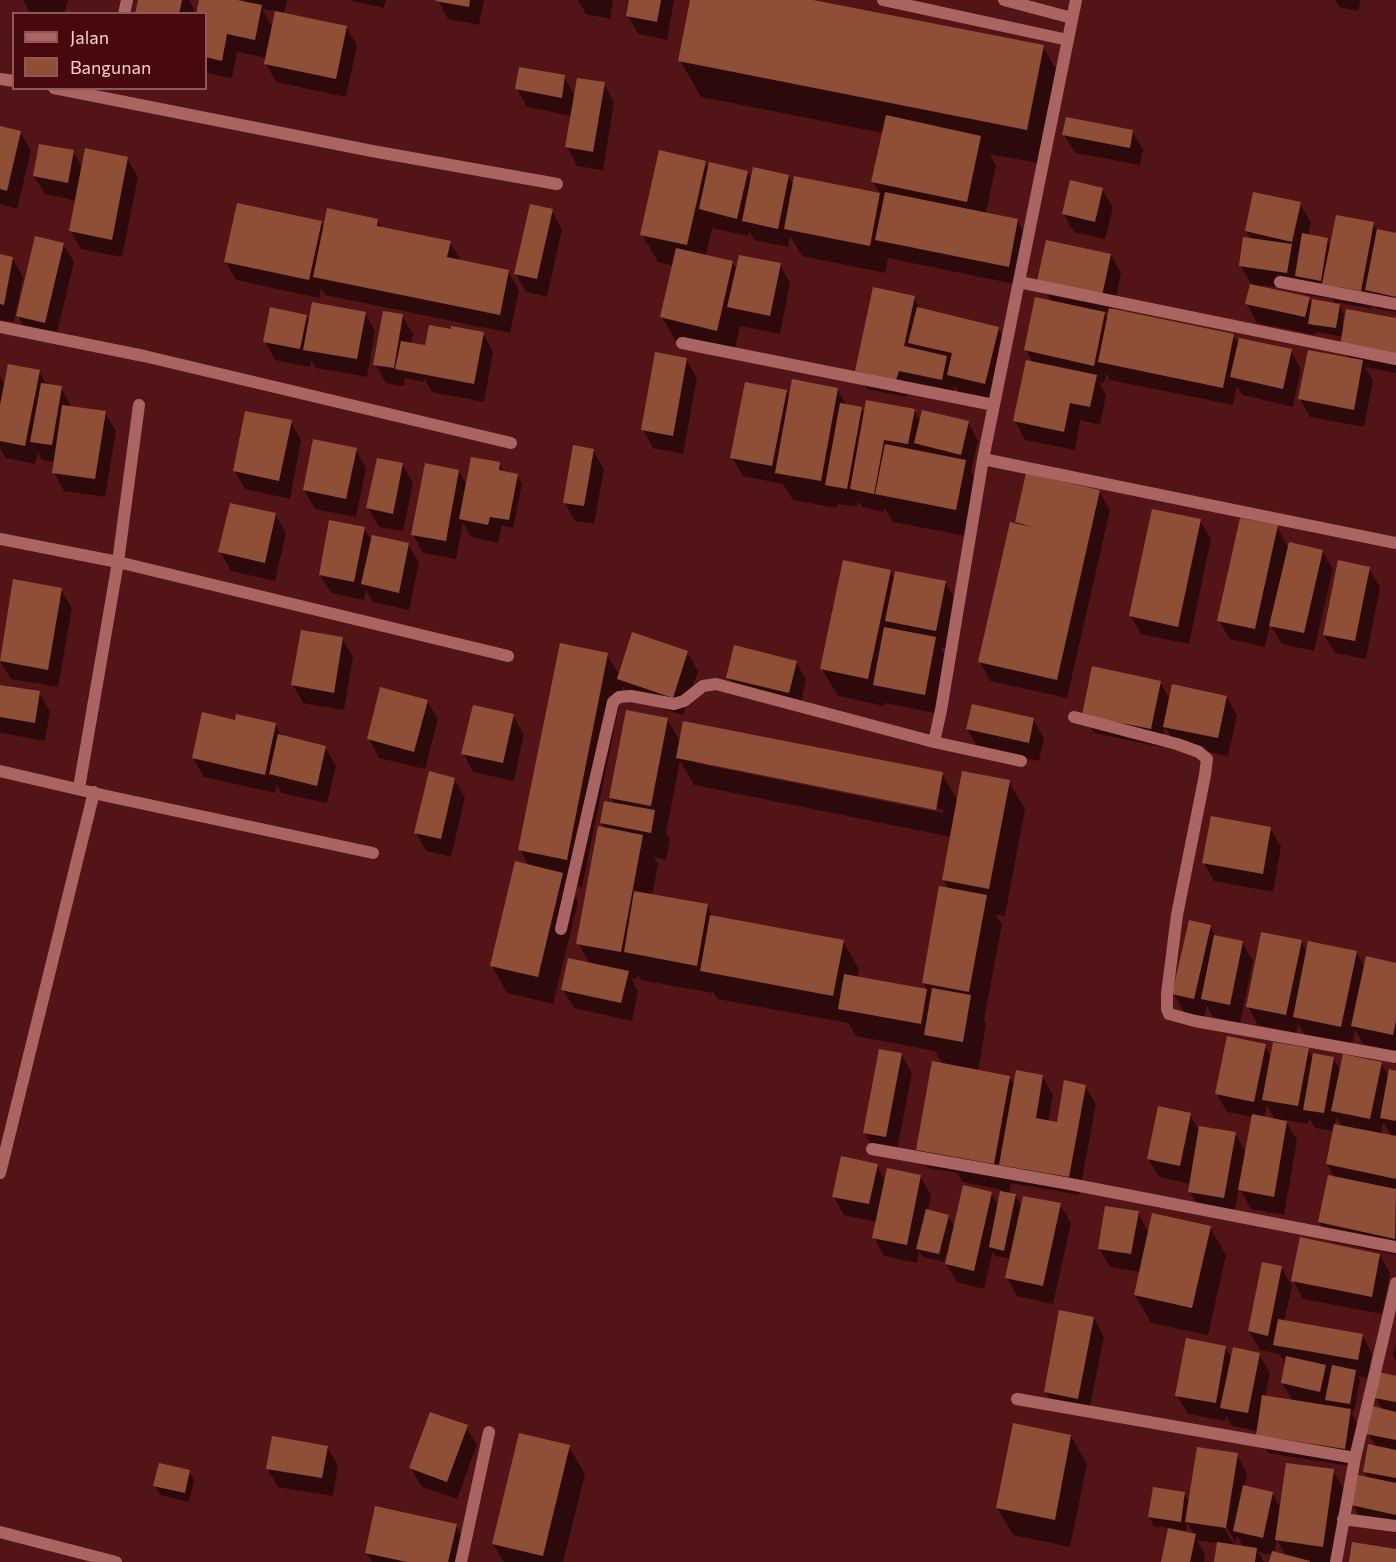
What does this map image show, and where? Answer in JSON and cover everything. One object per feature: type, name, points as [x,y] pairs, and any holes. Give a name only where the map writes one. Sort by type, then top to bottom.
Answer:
[{"type":"street","points":[[883,0],[1068,40]]},
{"type":"street","points":[[1004,0],[1072,18]]},
{"type":"street","points":[[934,742],[983,459],[1076,0]]},
{"type":"street","points":[[75,90],[107,93],[372,151],[557,184]]},
{"type":"street","points":[[1019,282],[1396,359]]},
{"type":"street","points":[[1280,282],[1396,304]]},
{"type":"street","points":[[0,327],[144,356],[511,443]]},
{"type":"street","points":[[682,343],[994,405]]},
{"type":"street","points":[[79,789],[118,562],[139,405]]},
{"type":"street","points":[[983,459],[1396,543]]},
{"type":"street","points":[[0,539],[118,562],[508,657]]},
{"type":"street","points":[[561,929],[613,702],[619,697],[631,696],[674,704],[684,701],[703,686],[716,684],[934,742],[1020,761]]},
{"type":"street","points":[[1074,717],[1177,744],[1199,752],[1207,759],[1177,915],[1167,994],[1169,1014],[1195,1021],[1396,1057]]},
{"type":"street","points":[[0,771],[373,853]]},
{"type":"street","points":[[0,1173],[94,792]]},
{"type":"street","points":[[872,1149],[1070,1184],[1396,1247]]},
{"type":"street","points":[[1336,1562],[1355,1458],[1396,1283]]},
{"type":"street","points":[[1017,1399],[1355,1458]]},
{"type":"street","points":[[461,1562],[489,1432]]},
{"type":"street","points":[[1343,1519],[1396,1526]]},
{"type":"street","points":[[0,1532],[116,1562]]},
{"type":"building","points":[[138,0],[182,0],[179,12],[135,12]]},
{"type":"building","points":[[199,0],[237,0],[262,5],[255,40],[227,34],[222,61],[207,57],[207,12],[196,12]]},
{"type":"building","points":[[436,0],[470,0],[469,7]]},
{"type":"building","points":[[629,0],[661,0],[657,22],[626,16]]},
{"type":"building","points":[[690,0],[813,0],[1044,45],[1027,130],[678,61]]},
{"type":"building","points":[[275,11],[347,26],[336,79],[264,64]]},
{"type":"building","points":[[519,67],[565,75],[562,98],[515,89]]},
{"type":"building","points":[[577,78],[605,82],[593,152],[565,147]]},
{"type":"building","points":[[886,115],[981,136],[967,202],[871,182]]},
{"type":"building","points":[[1066,117],[1133,130],[1130,148],[1062,135]]},
{"type":"building","points":[[0,126],[21,131],[7,191],[0,189]]},
{"type":"building","points":[[39,144],[74,150],[68,183],[33,176]]},
{"type":"building","points":[[85,148],[128,157],[112,240],[69,231]]},
{"type":"building","points":[[659,150],[706,161],[687,245],[640,235]]},
{"type":"building","points":[[709,162],[748,171],[737,219],[699,209]]},
{"type":"building","points":[[753,167],[789,175],[778,229],[742,221]]},
{"type":"building","points":[[794,176],[880,193],[870,246],[784,229]]},
{"type":"building","points":[[1070,180],[1103,188],[1095,222],[1062,214]]},
{"type":"building","points":[[885,192],[1018,219],[1009,267],[875,240]]},
{"type":"building","points":[[1253,192],[1301,202],[1292,242],[1245,231]]},
{"type":"building","points":[[237,203],[322,221],[309,280],[224,262]]},
{"type":"building","points":[[530,204],[553,209],[537,279],[514,274]]},
{"type":"building","points":[[327,208],[378,219],[377,226],[451,241],[447,257],[509,270],[500,315],[313,277]]},
{"type":"building","points":[[1336,215],[1374,222],[1361,291],[1322,284]]},
{"type":"building","points":[[1377,229],[1396,233],[1396,297],[1365,290]]},
{"type":"building","points":[[1302,233],[1328,238],[1321,281],[1295,276]]},
{"type":"building","points":[[35,236],[64,243],[45,323],[16,316]]},
{"type":"building","points":[[1243,237],[1292,244],[1287,273],[1239,266]]},
{"type":"building","points":[[1046,240],[1111,254],[1102,296],[1037,281]]},
{"type":"building","points":[[676,248],[733,261],[717,331],[660,317]]},
{"type":"building","points":[[0,254],[13,257],[4,305],[0,304]]},
{"type":"building","points":[[739,255],[781,263],[770,316],[727,307]]},
{"type":"building","points":[[1250,284],[1310,297],[1305,317],[1245,304]]},
{"type":"building","points":[[873,287],[915,296],[904,346],[947,356],[942,380],[899,371],[896,380],[855,371]]},
{"type":"building","points":[[1035,297],[1105,312],[1094,366],[1024,350]]},
{"type":"building","points":[[1312,299],[1340,304],[1336,328],[1308,324]]},
{"type":"building","points":[[312,302],[366,312],[357,359],[303,350]]},
{"type":"building","points":[[270,307],[307,315],[300,349],[263,342]]},
{"type":"building","points":[[917,307],[999,327],[985,384],[947,375],[952,353],[908,343]]},
{"type":"building","points":[[1109,308],[1234,334],[1223,388],[1098,362]]},
{"type":"building","points":[[1346,309],[1396,318],[1396,357],[1340,346]]},
{"type":"building","points":[[383,311],[403,314],[394,368],[373,365]]},
{"type":"building","points":[[429,325],[484,332],[474,384],[395,369],[401,341],[425,345]]},
{"type":"building","points":[[1239,338],[1292,349],[1283,389],[1230,377]]},
{"type":"building","points":[[1308,350],[1363,360],[1354,410],[1298,399]]},
{"type":"building","points":[[655,352],[687,358],[673,436],[641,430]]},
{"type":"building","points":[[1026,360],[1097,375],[1090,407],[1070,403],[1064,432],[1013,421]]},
{"type":"building","points":[[8,364],[40,370],[25,446],[0,441],[0,405]]},
{"type":"building","points":[[792,379],[838,388],[821,481],[775,473]]},
{"type":"building","points":[[745,382],[787,390],[772,466],[730,458]]},
{"type":"building","points":[[41,383],[62,386],[52,445],[30,442]]},
{"type":"building","points":[[866,400],[915,409],[908,444],[884,440],[874,494],[850,489]]},
{"type":"building","points":[[840,403],[862,407],[847,489],[825,485]]},
{"type":"building","points":[[62,405],[106,411],[95,479],[52,473]]},
{"type":"building","points":[[922,410],[969,421],[961,455],[914,443]]},
{"type":"building","points":[[245,411],[292,420],[279,481],[233,471]]},
{"type":"building","points":[[313,439],[357,448],[346,499],[303,490]]},
{"type":"building","points":[[885,444],[966,460],[956,510],[875,494]]},
{"type":"building","points":[[573,445],[594,449],[584,506],[563,503]]},
{"type":"building","points":[[471,457],[500,462],[499,470],[518,474],[509,520],[490,517],[488,525],[459,519]]},
{"type":"building","points":[[377,458],[403,463],[393,514],[366,508]]},
{"type":"building","points":[[425,463],[459,470],[446,541],[411,535]]},
{"type":"building","points":[[1026,473],[1100,490],[1057,680],[978,662],[1010,522],[1036,528],[1015,522]]},
{"type":"building","points":[[230,503],[276,513],[265,563],[218,552]]},
{"type":"building","points":[[1152,509],[1201,519],[1178,627],[1129,616]]},
{"type":"building","points":[[1240,518],[1278,525],[1255,629],[1217,621]]},
{"type":"building","points":[[329,520],[365,527],[354,582],[319,575]]},
{"type":"building","points":[[372,535],[409,543],[399,593],[361,584]]},
{"type":"building","points":[[1289,542],[1323,550],[1304,633],[1269,626]]},
{"type":"building","points":[[843,560],[891,570],[868,679],[820,669]]},
{"type":"building","points":[[1338,560],[1370,567],[1355,641],[1323,635]]},
{"type":"building","points":[[895,571],[946,581],[936,631],[885,621]]},
{"type":"building","points":[[13,579],[62,588],[48,670],[0,661]]},
{"type":"building","points":[[884,627],[936,637],[925,695],[873,685]]},
{"type":"building","points":[[301,630],[343,637],[334,693],[291,685]]},
{"type":"building","points":[[632,632],[688,651],[673,698],[617,679]]},
{"type":"building","points":[[560,643],[608,653],[567,860],[518,850]]},
{"type":"building","points":[[734,645],[797,661],[789,693],[726,678]]},
{"type":"building","points":[[1092,666],[1161,681],[1151,729],[1082,715]]},
{"type":"building","points":[[1172,684],[1227,696],[1218,738],[1163,727]]},
{"type":"building","points":[[0,685],[40,691],[35,723],[0,717]]},
{"type":"building","points":[[380,687],[428,700],[414,752],[367,739]]},
{"type":"building","points":[[972,704],[1034,718],[1029,743],[966,729]]},
{"type":"building","points":[[473,705],[514,714],[503,763],[461,754]]},
{"type":"building","points":[[626,710],[668,718],[651,806],[609,798]]},
{"type":"building","points":[[202,712],[235,720],[236,714],[276,723],[265,775],[192,758]]},
{"type":"building","points":[[683,721],[943,772],[936,810],[676,758]]},
{"type":"building","points":[[278,734],[326,746],[317,786],[269,774]]},
{"type":"building","points":[[429,771],[455,778],[441,839],[414,833]]},
{"type":"building","points":[[962,771],[1010,780],[989,889],[942,880]]},
{"type":"building","points":[[604,801],[655,810],[651,833],[600,823]]},
{"type":"building","points":[[1211,816],[1271,827],[1263,874],[1202,863]]},
{"type":"building","points":[[598,826],[643,835],[621,952],[576,944]]},
{"type":"building","points":[[515,861],[563,873],[538,977],[490,966]]},
{"type":"building","points":[[939,886],[987,895],[969,992],[922,983]]},
{"type":"building","points":[[634,891],[708,904],[697,966],[624,952]]},
{"type":"building","points":[[710,915],[844,940],[833,996],[700,971]]},
{"type":"building","points":[[1189,920],[1211,925],[1194,999],[1172,994]]},
{"type":"building","points":[[1261,932],[1302,940],[1286,1015],[1246,1007]]},
{"type":"building","points":[[1214,935],[1243,941],[1230,1005],[1201,999]]},
{"type":"building","points":[[1308,941],[1357,951],[1341,1027],[1293,1017]]},
{"type":"building","points":[[1366,956],[1396,963],[1396,1020],[1393,1035],[1351,1026]]},
{"type":"building","points":[[568,958],[629,971],[621,1003],[561,990]]},
{"type":"building","points":[[844,974],[927,989],[921,1024],[838,1009]]},
{"type":"building","points":[[932,988],[971,995],[963,1042],[924,1035]]},
{"type":"building","points":[[1227,1036],[1266,1044],[1254,1102],[1215,1094]]},
{"type":"building","points":[[1273,1042],[1309,1048],[1298,1106],[1262,1100]]},
{"type":"building","points":[[879,1049],[902,1053],[886,1137],[863,1133]]},
{"type":"building","points":[[1313,1053],[1334,1057],[1324,1113],[1303,1110]]},
{"type":"building","points":[[1343,1054],[1382,1062],[1370,1119],[1331,1111]]},
{"type":"building","points":[[932,1061],[1010,1076],[994,1164],[916,1150]]},
{"type":"building","points":[[1389,1069],[1396,1071],[1396,1121],[1380,1118]]},
{"type":"building","points":[[1016,1070],[1043,1075],[1036,1118],[1057,1122],[1064,1080],[1086,1085],[1069,1177],[999,1165]]},
{"type":"building","points":[[1158,1106],[1191,1113],[1180,1166],[1147,1159]]},
{"type":"building","points":[[1252,1114],[1287,1121],[1274,1197],[1238,1190]]},
{"type":"building","points":[[1334,1124],[1396,1136],[1396,1179],[1326,1164]]},
{"type":"building","points":[[1199,1126],[1236,1132],[1224,1198],[1188,1192]]},
{"type":"building","points":[[841,1156],[878,1164],[869,1204],[832,1197]]},
{"type":"building","points":[[887,1168],[921,1175],[907,1245],[872,1238]]},
{"type":"building","points":[[1328,1175],[1396,1189],[1395,1239],[1318,1222]]},
{"type":"building","points":[[963,1185],[992,1192],[974,1271],[945,1264]]},
{"type":"building","points":[[1000,1191],[1016,1194],[1004,1251],[989,1247]]},
{"type":"building","points":[[1023,1196],[1061,1203],[1043,1286],[1005,1278]]},
{"type":"building","points":[[1105,1206],[1139,1211],[1131,1254],[1098,1249]]},
{"type":"building","points":[[926,1209],[949,1215],[939,1254],[916,1249]]},
{"type":"building","points":[[1152,1213],[1211,1226],[1192,1308],[1134,1295]]},
{"type":"building","points":[[1300,1237],[1380,1254],[1372,1297],[1291,1281]]},
{"type":"building","points":[[1262,1262],[1282,1266],[1268,1336],[1248,1331]]},
{"type":"building","points":[[1059,1310],[1094,1317],[1078,1399],[1044,1392]]},
{"type":"building","points":[[1278,1319],[1363,1334],[1358,1360],[1273,1345]]},
{"type":"building","points":[[1186,1338],[1226,1346],[1216,1403],[1175,1396]]},
{"type":"building","points":[[1233,1347],[1260,1353],[1248,1413],[1220,1408]]},
{"type":"building","points":[[1286,1356],[1326,1365],[1320,1392],[1281,1383]]},
{"type":"building","points":[[1332,1365],[1356,1370],[1350,1404],[1325,1400]]},
{"type":"building","points":[[1379,1372],[1396,1376],[1396,1402],[1374,1398]]},
{"type":"building","points":[[1262,1395],[1351,1409],[1345,1449],[1256,1435]]},
{"type":"building","points":[[1372,1406],[1396,1412],[1396,1440],[1366,1434]]},
{"type":"building","points":[[430,1412],[468,1425],[447,1482],[409,1468]]},
{"type":"building","points":[[1013,1423],[1071,1435],[1055,1520],[996,1508]]},
{"type":"building","points":[[519,1433],[570,1445],[543,1556],[492,1544]]},
{"type":"building","points":[[272,1436],[328,1446],[322,1478],[266,1469]]},
{"type":"building","points":[[1368,1444],[1396,1450],[1396,1478],[1363,1472]]},
{"type":"building","points":[[1197,1447],[1238,1453],[1226,1528],[1185,1522]]},
{"type":"building","points":[[159,1463],[190,1470],[185,1493],[153,1486]]},
{"type":"building","points":[[1286,1463],[1334,1469],[1323,1547],[1275,1540]]},
{"type":"building","points":[[1358,1475],[1396,1483],[1396,1515],[1351,1505]]},
{"type":"building","points":[[1243,1485],[1273,1492],[1263,1538],[1233,1531]]},
{"type":"building","points":[[1153,1487],[1185,1492],[1181,1522],[1148,1517]]},
{"type":"building","points":[[375,1506],[457,1524],[448,1562],[407,1562],[365,1553]]},
{"type":"building","points":[[1168,1528],[1196,1534],[1190,1562],[1161,1562]]},
{"type":"building","points":[[1217,1542],[1257,1548],[1255,1562],[1214,1562]]},
{"type":"building","points":[[1352,1542],[1396,1549],[1396,1562],[1349,1562]]},
{"type":"building","points":[[1272,1551],[1310,1561],[1310,1562],[1269,1562]]}]
